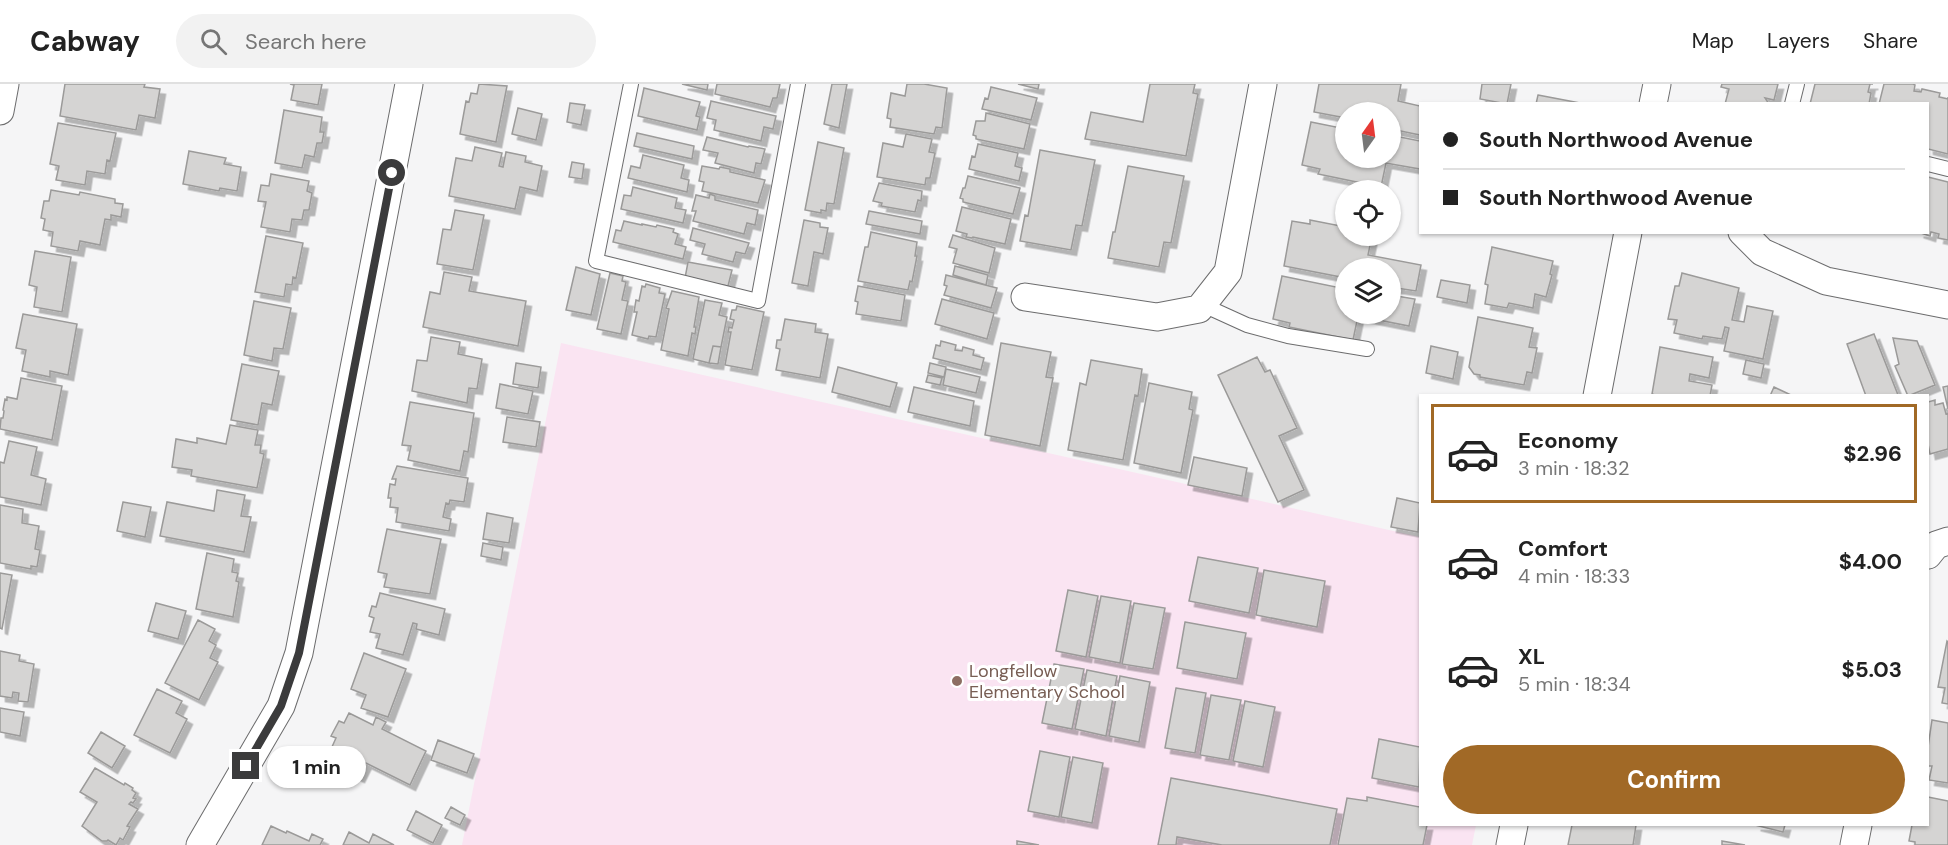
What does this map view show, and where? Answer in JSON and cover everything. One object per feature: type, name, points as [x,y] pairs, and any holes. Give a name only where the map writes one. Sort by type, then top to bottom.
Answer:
[{"type":"street","points":[[0,111],[5,84]]},
{"type":"street","points":[[200,845],[281,706],[299,653],[409,84]]},
{"type":"street","points":[[1025,297],[1156,317],[1201,307],[1228,272],[1263,84]]},
{"type":"street","points":[[1653,102],[1657,84]]},
{"type":"street","points":[[1597,394],[1628,234]]},
{"type":"street","points":[[1744,234],[1762,252],[1826,281],[1948,305]]},
{"type":"street","points":[[1929,554],[1936,545],[1948,541]]},
{"type":"street","points":[[1510,845],[1514,826]]},
{"type":"street","points":[[1854,845],[1858,826]]},
{"type":"lane","points":[[631,84],[596,261],[758,301],[798,84]]},
{"type":"lane","points":[[1792,102],[1797,84]]},
{"type":"lane","points":[[1929,164],[1948,169]]},
{"type":"lane","points":[[1201,307],[1247,326],[1288,336],[1367,348]]},
{"type":"shaded area","name":"Longfellow Elementary School","points":[[561,343],[1419,537],[1419,826],[1476,826],[1472,845],[462,845]]},
{"type":"building","points":[[65,84],[145,84],[144,87],[160,89],[155,118],[139,115],[136,130],[60,116]]},
{"type":"building","points":[[290,84],[322,84],[318,105],[291,100],[294,85]]},
{"type":"building","points":[[479,84],[507,86],[496,142],[460,134],[466,101],[469,102],[471,93],[477,94]]},
{"type":"building","points":[[682,84],[708,84],[707,90]]},
{"type":"building","points":[[717,84],[780,84],[777,98],[773,98],[770,107],[715,94]]},
{"type":"building","points":[[832,84],[847,84],[839,128],[824,124]]},
{"type":"building","points":[[907,84],[947,88],[942,128],[936,127],[934,134],[890,127],[891,119],[887,118],[891,93],[905,96]]},
{"type":"building","points":[[1018,84],[1039,84],[1038,89]]},
{"type":"building","points":[[1150,84],[1195,84],[1193,93],[1198,94],[1186,156],[1085,139],[1091,112],[1143,122]]},
{"type":"building","points":[[1319,84],[1401,84],[1398,101],[1419,106],[1419,135],[1401,131],[1401,102],[1335,102],[1335,116],[1314,112]]},
{"type":"building","points":[[1482,84],[1511,84],[1507,102],[1480,99]]},
{"type":"building","points":[[1722,84],[1778,84],[1774,100],[1765,98],[1768,102],[1726,102],[1729,89],[1721,87]]},
{"type":"building","points":[[1815,84],[1870,84],[1869,102],[1810,102]]},
{"type":"building","points":[[1884,84],[1913,84],[1915,85],[1914,91],[1921,92],[1922,89],[1940,93],[1939,97],[1948,99],[1948,154],[1929,149],[1929,102],[1880,102]]},
{"type":"building","points":[[991,87],[1037,98],[1031,120],[982,109]]},
{"type":"building","points":[[644,88],[700,102],[696,116],[700,117],[697,130],[638,116]]},
{"type":"building","points":[[1538,95],[1575,102],[1536,102]]},
{"type":"building","points":[[711,101],[776,116],[773,129],[764,127],[761,141],[714,130],[716,120],[707,118]]},
{"type":"building","points":[[570,103],[585,105],[581,125],[567,122]]},
{"type":"building","points":[[518,108],[542,114],[536,140],[512,134]]},
{"type":"building","points":[[284,110],[322,117],[320,132],[324,132],[322,143],[317,143],[314,157],[305,155],[302,168],[275,163]]},
{"type":"building","points":[[986,113],[1030,124],[1024,149],[976,139],[973,135],[976,121],[985,121]]},
{"type":"building","points":[[1311,122],[1335,127],[1335,168],[1385,168],[1382,180],[1347,180],[1318,174],[1320,169],[1302,165]]},
{"type":"building","points":[[58,123],[116,133],[105,174],[87,171],[85,185],[56,180],[59,166],[50,164]]},
{"type":"building","points":[[637,133],[694,146],[692,159],[634,146]]},
{"type":"building","points":[[906,134],[932,139],[929,152],[935,153],[930,178],[926,178],[925,185],[877,177],[883,143],[903,147]]},
{"type":"building","points":[[707,137],[765,149],[761,164],[756,163],[754,173],[715,163],[718,153],[703,150]]},
{"type":"building","points":[[1401,137],[1419,141],[1419,169],[1401,166]]},
{"type":"building","points":[[818,142],[844,148],[834,204],[827,203],[826,211],[821,210],[821,213],[805,210]]},
{"type":"building","points":[[978,144],[1018,153],[1015,166],[1022,168],[1019,181],[969,169]]},
{"type":"building","points":[[475,147],[502,153],[499,166],[503,167],[506,152],[526,156],[525,162],[542,166],[537,191],[520,187],[515,209],[449,196],[456,158],[472,161]]},
{"type":"building","points":[[1040,150],[1095,160],[1082,226],[1076,225],[1071,250],[1020,241],[1025,215],[1028,216]]},
{"type":"building","points":[[189,151],[226,158],[224,164],[241,167],[237,191],[220,188],[219,191],[183,184]]},
{"type":"building","points":[[643,155],[684,165],[681,178],[689,180],[687,192],[628,178],[631,166],[640,168]]},
{"type":"building","points":[[572,162],[584,164],[582,179],[569,177]]},
{"type":"building","points":[[702,166],[730,169],[730,172],[765,180],[758,203],[702,191],[704,182],[699,181]]},
{"type":"building","points":[[1128,166],[1184,176],[1171,243],[1164,242],[1159,267],[1108,258]]},
{"type":"building","points":[[271,174],[309,181],[307,191],[312,193],[309,210],[304,210],[302,220],[292,219],[290,232],[261,227],[266,202],[258,201],[261,185],[269,186]]},
{"type":"building","points":[[968,176],[1020,188],[1013,214],[963,202],[960,198]]},
{"type":"building","points":[[1929,177],[1948,182],[1948,240],[1938,238],[1939,234],[1931,232],[1930,236],[1924,234],[1929,234]]},
{"type":"building","points":[[879,183],[922,191],[921,201],[918,200],[915,212],[881,206],[882,203],[873,201]]},
{"type":"building","points":[[633,187],[677,198],[675,208],[686,210],[683,223],[621,209],[624,195],[631,196]]},
{"type":"building","points":[[51,190],[79,195],[80,192],[115,199],[115,203],[123,204],[121,217],[111,215],[111,220],[105,219],[100,245],[80,241],[78,251],[51,246],[53,232],[43,230],[45,219],[41,218],[44,201],[49,201]]},
{"type":"building","points":[[710,194],[715,196],[715,200],[758,210],[755,225],[747,223],[744,234],[693,221],[696,211],[692,211],[696,195],[709,198]]},
{"type":"building","points":[[962,207],[1011,219],[1005,244],[966,237],[967,234],[956,231]]},
{"type":"building","points":[[455,210],[484,215],[473,270],[437,264],[443,229],[451,230]]},
{"type":"building","points":[[869,211],[922,221],[920,234],[866,224]]},
{"type":"building","points":[[804,220],[820,223],[820,227],[828,228],[823,254],[814,252],[808,286],[792,283]]},
{"type":"building","points":[[1310,220],[1335,225],[1335,246],[1370,246],[1368,255],[1384,258],[1335,258],[1335,276],[1284,266],[1292,221],[1310,224]]},
{"type":"building","points":[[624,221],[674,229],[673,232],[678,234],[675,244],[686,247],[683,259],[613,242],[616,230],[621,231]]},
{"type":"building","points":[[693,228],[749,243],[745,254],[736,252],[733,262],[702,254],[705,244],[690,240]]},
{"type":"building","points":[[871,232],[917,242],[915,256],[917,256],[912,282],[910,281],[908,290],[858,281],[865,247],[868,247]]},
{"type":"building","points":[[953,235],[995,248],[989,273],[953,263],[957,249],[949,247]]},
{"type":"building","points":[[266,236],[303,243],[296,278],[293,277],[292,285],[286,284],[284,297],[255,292]]},
{"type":"building","points":[[1492,247],[1553,261],[1546,297],[1535,294],[1533,308],[1509,303],[1507,308],[1485,304],[1488,285],[1485,284]]},
{"type":"building","points":[[35,251],[71,257],[62,312],[34,307],[37,287],[29,285]]},
{"type":"building","points":[[1401,261],[1421,265],[1416,291],[1401,289]]},
{"type":"building","points":[[688,262],[732,270],[728,286],[685,278]]},
{"type":"building","points":[[955,266],[988,275],[986,285],[953,275]]},
{"type":"building","points":[[576,267],[600,274],[591,315],[566,310]]},
{"type":"building","points":[[444,272],[472,277],[469,291],[526,301],[518,346],[423,327],[430,292],[440,294]]},
{"type":"building","points":[[610,273],[623,276],[622,281],[626,282],[622,300],[628,301],[621,334],[597,329]]},
{"type":"building","points":[[1682,273],[1739,288],[1732,320],[1744,322],[1747,306],[1773,311],[1763,359],[1724,351],[1729,328],[1725,327],[1722,339],[1703,336],[1702,339],[1674,333],[1677,320],[1668,319],[1675,286],[1679,286]]},
{"type":"building","points":[[946,275],[997,288],[991,308],[944,295],[947,286],[944,285]]},
{"type":"building","points":[[1282,276],[1335,287],[1335,324],[1356,324],[1353,340],[1289,327],[1290,323],[1273,319]]},
{"type":"building","points":[[1441,280],[1470,285],[1467,303],[1437,297]]},
{"type":"building","points":[[646,284],[660,288],[659,293],[665,294],[656,337],[649,336],[648,339],[632,335],[637,312],[634,312],[636,300],[639,301],[642,286],[645,287]]},
{"type":"building","points":[[858,286],[905,295],[901,321],[856,314],[858,302],[855,301]]},
{"type":"building","points":[[672,291],[699,297],[695,334],[692,333],[688,356],[661,350],[669,309],[666,308]]},
{"type":"building","points":[[1401,297],[1415,299],[1409,326],[1399,324],[1401,324]]},
{"type":"building","points":[[942,299],[994,313],[987,339],[935,324]]},
{"type":"building","points":[[705,300],[722,303],[719,315],[727,317],[721,347],[713,346],[709,363],[693,359]]},
{"type":"building","points":[[254,301],[291,308],[283,349],[274,348],[272,361],[244,355]]},
{"type":"building","points":[[737,306],[764,312],[752,370],[725,365],[731,332],[728,332],[729,327],[732,328],[734,320],[730,319],[732,310],[736,310]]},
{"type":"building","points":[[23,314],[77,324],[68,375],[50,371],[50,377],[22,371],[26,350],[16,348]]},
{"type":"building","points":[[1478,317],[1533,328],[1529,347],[1537,348],[1532,373],[1527,372],[1524,385],[1480,377],[1474,374],[1469,367]]},
{"type":"building","points":[[785,319],[816,324],[815,332],[828,334],[820,378],[776,370],[780,349],[776,348],[777,340],[781,340]]},
{"type":"building","points":[[1874,334],[1898,394],[1865,394],[1847,344]]},
{"type":"building","points":[[431,337],[460,342],[458,354],[482,359],[477,389],[469,388],[467,403],[412,391],[417,360],[427,361]]},
{"type":"building","points":[[1893,338],[1917,341],[1935,385],[1907,394],[1895,366],[1899,364]]},
{"type":"building","points":[[941,341],[956,345],[955,350],[962,351],[963,347],[974,350],[973,355],[984,358],[981,370],[933,358],[936,345],[940,346]]},
{"type":"building","points":[[1001,343],[1051,352],[1046,377],[1053,378],[1040,446],[985,435]]},
{"type":"building","points":[[713,346],[721,347],[718,364],[709,363]]},
{"type":"building","points":[[1431,346],[1458,352],[1453,379],[1426,373]]},
{"type":"building","points":[[1660,347],[1713,357],[1709,378],[1690,374],[1689,381],[1712,385],[1710,394],[1652,394]]},
{"type":"building","points":[[1257,357],[1265,372],[1270,370],[1297,428],[1279,436],[1304,490],[1278,502],[1218,375]]},
{"type":"building","points":[[1091,360],[1142,369],[1123,460],[1068,450],[1080,383],[1086,385]]},
{"type":"building","points":[[1746,360],[1764,364],[1761,378],[1743,374]]},
{"type":"building","points":[[516,363],[541,367],[538,388],[513,384]]},
{"type":"building","points":[[930,363],[946,367],[944,377],[928,373]]},
{"type":"building","points":[[242,364],[279,371],[272,405],[262,403],[258,425],[231,420]]},
{"type":"building","points":[[838,367],[897,383],[890,407],[832,392]]},
{"type":"building","points":[[946,369],[980,377],[976,393],[943,385]]},
{"type":"building","points":[[928,375],[942,378],[940,385],[926,382]]},
{"type":"building","points":[[21,378],[62,386],[52,440],[0,429],[5,399],[7,400],[7,397],[17,399]]},
{"type":"building","points":[[1149,383],[1192,392],[1189,409],[1193,410],[1181,473],[1134,463]]},
{"type":"building","points":[[500,384],[533,391],[528,414],[496,408]]},
{"type":"building","points":[[1948,386],[1948,409],[1943,387]]},
{"type":"building","points":[[914,387],[974,401],[970,426],[908,412]]},
{"type":"building","points":[[1774,387],[1789,394],[1771,394]]},
{"type":"building","points":[[1935,400],[1935,405],[1943,403],[1946,414],[1948,413],[1948,449],[1930,454],[1929,449],[1929,402]]},
{"type":"building","points":[[410,402],[474,413],[468,452],[464,451],[460,471],[408,460],[411,446],[402,445]]},
{"type":"building","points":[[507,417],[540,422],[536,447],[503,442]]},
{"type":"building","points":[[230,425],[258,430],[255,445],[261,445],[260,453],[264,454],[257,488],[191,476],[192,470],[172,467],[176,439],[197,443],[197,438],[226,444]]},
{"type":"building","points":[[9,441],[37,447],[31,475],[46,479],[41,505],[0,497],[0,462],[4,463]]},
{"type":"building","points":[[1194,457],[1247,468],[1242,496],[1188,485]]},
{"type":"building","points":[[397,466],[468,478],[464,502],[450,500],[449,504],[446,503],[443,517],[451,519],[449,531],[396,522],[398,508],[390,507],[391,498],[388,498],[390,484],[395,485],[396,479],[392,479]]},
{"type":"building","points":[[217,490],[245,495],[241,516],[251,517],[244,552],[160,536],[167,502],[214,511]]},
{"type":"building","points":[[1397,498],[1419,503],[1418,532],[1391,527]]},
{"type":"building","points":[[123,502],[151,507],[145,537],[117,531]]},
{"type":"building","points":[[0,505],[23,509],[22,523],[39,526],[35,549],[40,550],[37,567],[31,566],[31,569],[0,563]]},
{"type":"building","points":[[487,513],[513,518],[509,543],[483,539]]},
{"type":"building","points":[[387,529],[441,539],[430,594],[384,587],[387,574],[378,572]]},
{"type":"building","points":[[483,543],[503,547],[501,560],[481,556]]},
{"type":"building","points":[[207,553],[234,559],[232,572],[238,573],[236,581],[239,582],[233,617],[196,609]]},
{"type":"building","points":[[1198,557],[1258,568],[1249,613],[1189,601]]},
{"type":"building","points":[[1264,570],[1325,581],[1317,627],[1256,615]]},
{"type":"building","points":[[0,573],[12,575],[2,629],[0,628]]},
{"type":"building","points":[[1068,590],[1098,596],[1086,657],[1056,651]]},
{"type":"building","points":[[380,593],[445,609],[439,635],[416,629],[417,624],[413,623],[403,655],[376,648],[380,634],[370,632],[374,618],[369,616],[372,606],[376,607]]},
{"type":"building","points":[[1101,596],[1131,601],[1120,663],[1089,657]]},
{"type":"building","points":[[156,603],[186,611],[178,639],[148,631]]},
{"type":"building","points":[[1134,603],[1165,608],[1153,669],[1122,664]]},
{"type":"building","points":[[198,620],[215,629],[209,641],[216,645],[210,658],[218,662],[199,700],[165,683]]},
{"type":"building","points":[[1185,622],[1246,633],[1237,679],[1177,668]]},
{"type":"building","points":[[1947,641],[1948,704],[1942,703],[1945,688],[1938,687]]},
{"type":"building","points":[[0,651],[20,655],[19,661],[34,664],[28,702],[18,701],[19,693],[13,692],[12,698],[0,696]]},
{"type":"building","points":[[364,653],[406,669],[388,717],[361,708],[366,695],[351,689]]},
{"type":"building","points":[[1054,664],[1084,669],[1072,729],[1042,723]]},
{"type":"building","points":[[1087,670],[1117,676],[1106,736],[1075,729]]},
{"type":"building","points":[[1120,676],[1150,682],[1139,742],[1109,736]]},
{"type":"building","points":[[1176,688],[1206,693],[1195,753],[1165,748]]},
{"type":"building","points":[[157,689],[182,701],[176,713],[187,719],[170,753],[134,735]]},
{"type":"building","points":[[1211,695],[1241,700],[1229,760],[1200,755]]},
{"type":"building","points":[[1245,701],[1275,707],[1263,767],[1233,761]]},
{"type":"building","points":[[0,708],[24,712],[20,736],[0,732]]},
{"type":"building","points":[[349,713],[373,725],[376,717],[386,722],[382,729],[426,751],[410,785],[366,763],[359,777],[334,765],[340,753],[331,749],[336,738],[331,736],[339,721],[344,723]]},
{"type":"building","points":[[1932,720],[1948,723],[1948,783],[1929,780],[1932,766],[1929,766]]},
{"type":"building","points":[[101,732],[125,746],[112,768],[88,753]]},
{"type":"building","points":[[1379,739],[1419,747],[1419,787],[1372,778]]},
{"type":"building","points":[[438,740],[474,754],[467,773],[431,760]]},
{"type":"building","points":[[1040,751],[1070,757],[1059,817],[1028,811]]},
{"type":"building","points":[[1073,757],[1103,763],[1092,823],[1061,817]]},
{"type":"building","points":[[95,768],[124,785],[125,783],[136,793],[133,798],[136,799],[129,804],[138,809],[127,826],[130,827],[123,840],[120,838],[116,845],[108,840],[102,841],[82,826],[97,802],[80,792]]},
{"type":"building","points":[[1171,778],[1337,809],[1330,845],[1222,845],[1177,837],[1176,845],[1158,845]]},
{"type":"building","points":[[1367,797],[1419,807],[1419,826],[1427,826],[1423,845],[1338,845],[1347,798],[1367,801]]},
{"type":"building","points":[[1929,797],[1948,801],[1948,845],[1915,845],[1915,842],[1909,841],[1912,826],[1929,826]]},
{"type":"building","points":[[451,807],[465,815],[460,825],[445,818]]},
{"type":"building","points":[[416,811],[442,825],[433,843],[407,830]]},
{"type":"building","points":[[271,826],[309,841],[312,834],[323,839],[320,845],[262,845]]},
{"type":"building","points":[[1572,826],[1636,826],[1633,845],[1568,845]]},
{"type":"building","points":[[1759,826],[1785,826],[1783,832]]},
{"type":"building","points":[[349,832],[369,843],[373,834],[394,845],[343,845]]},
{"type":"building","points":[[1017,841],[1039,845],[1017,845]]},
{"type":"building","points":[[1722,841],[1745,845],[1722,845]]},
{"type":"place","name":"Longfellow Elementary School","points":[[957,681]]},
{"type":"route","points":[[246,766],[281,706],[299,653],[392,173]]}]
